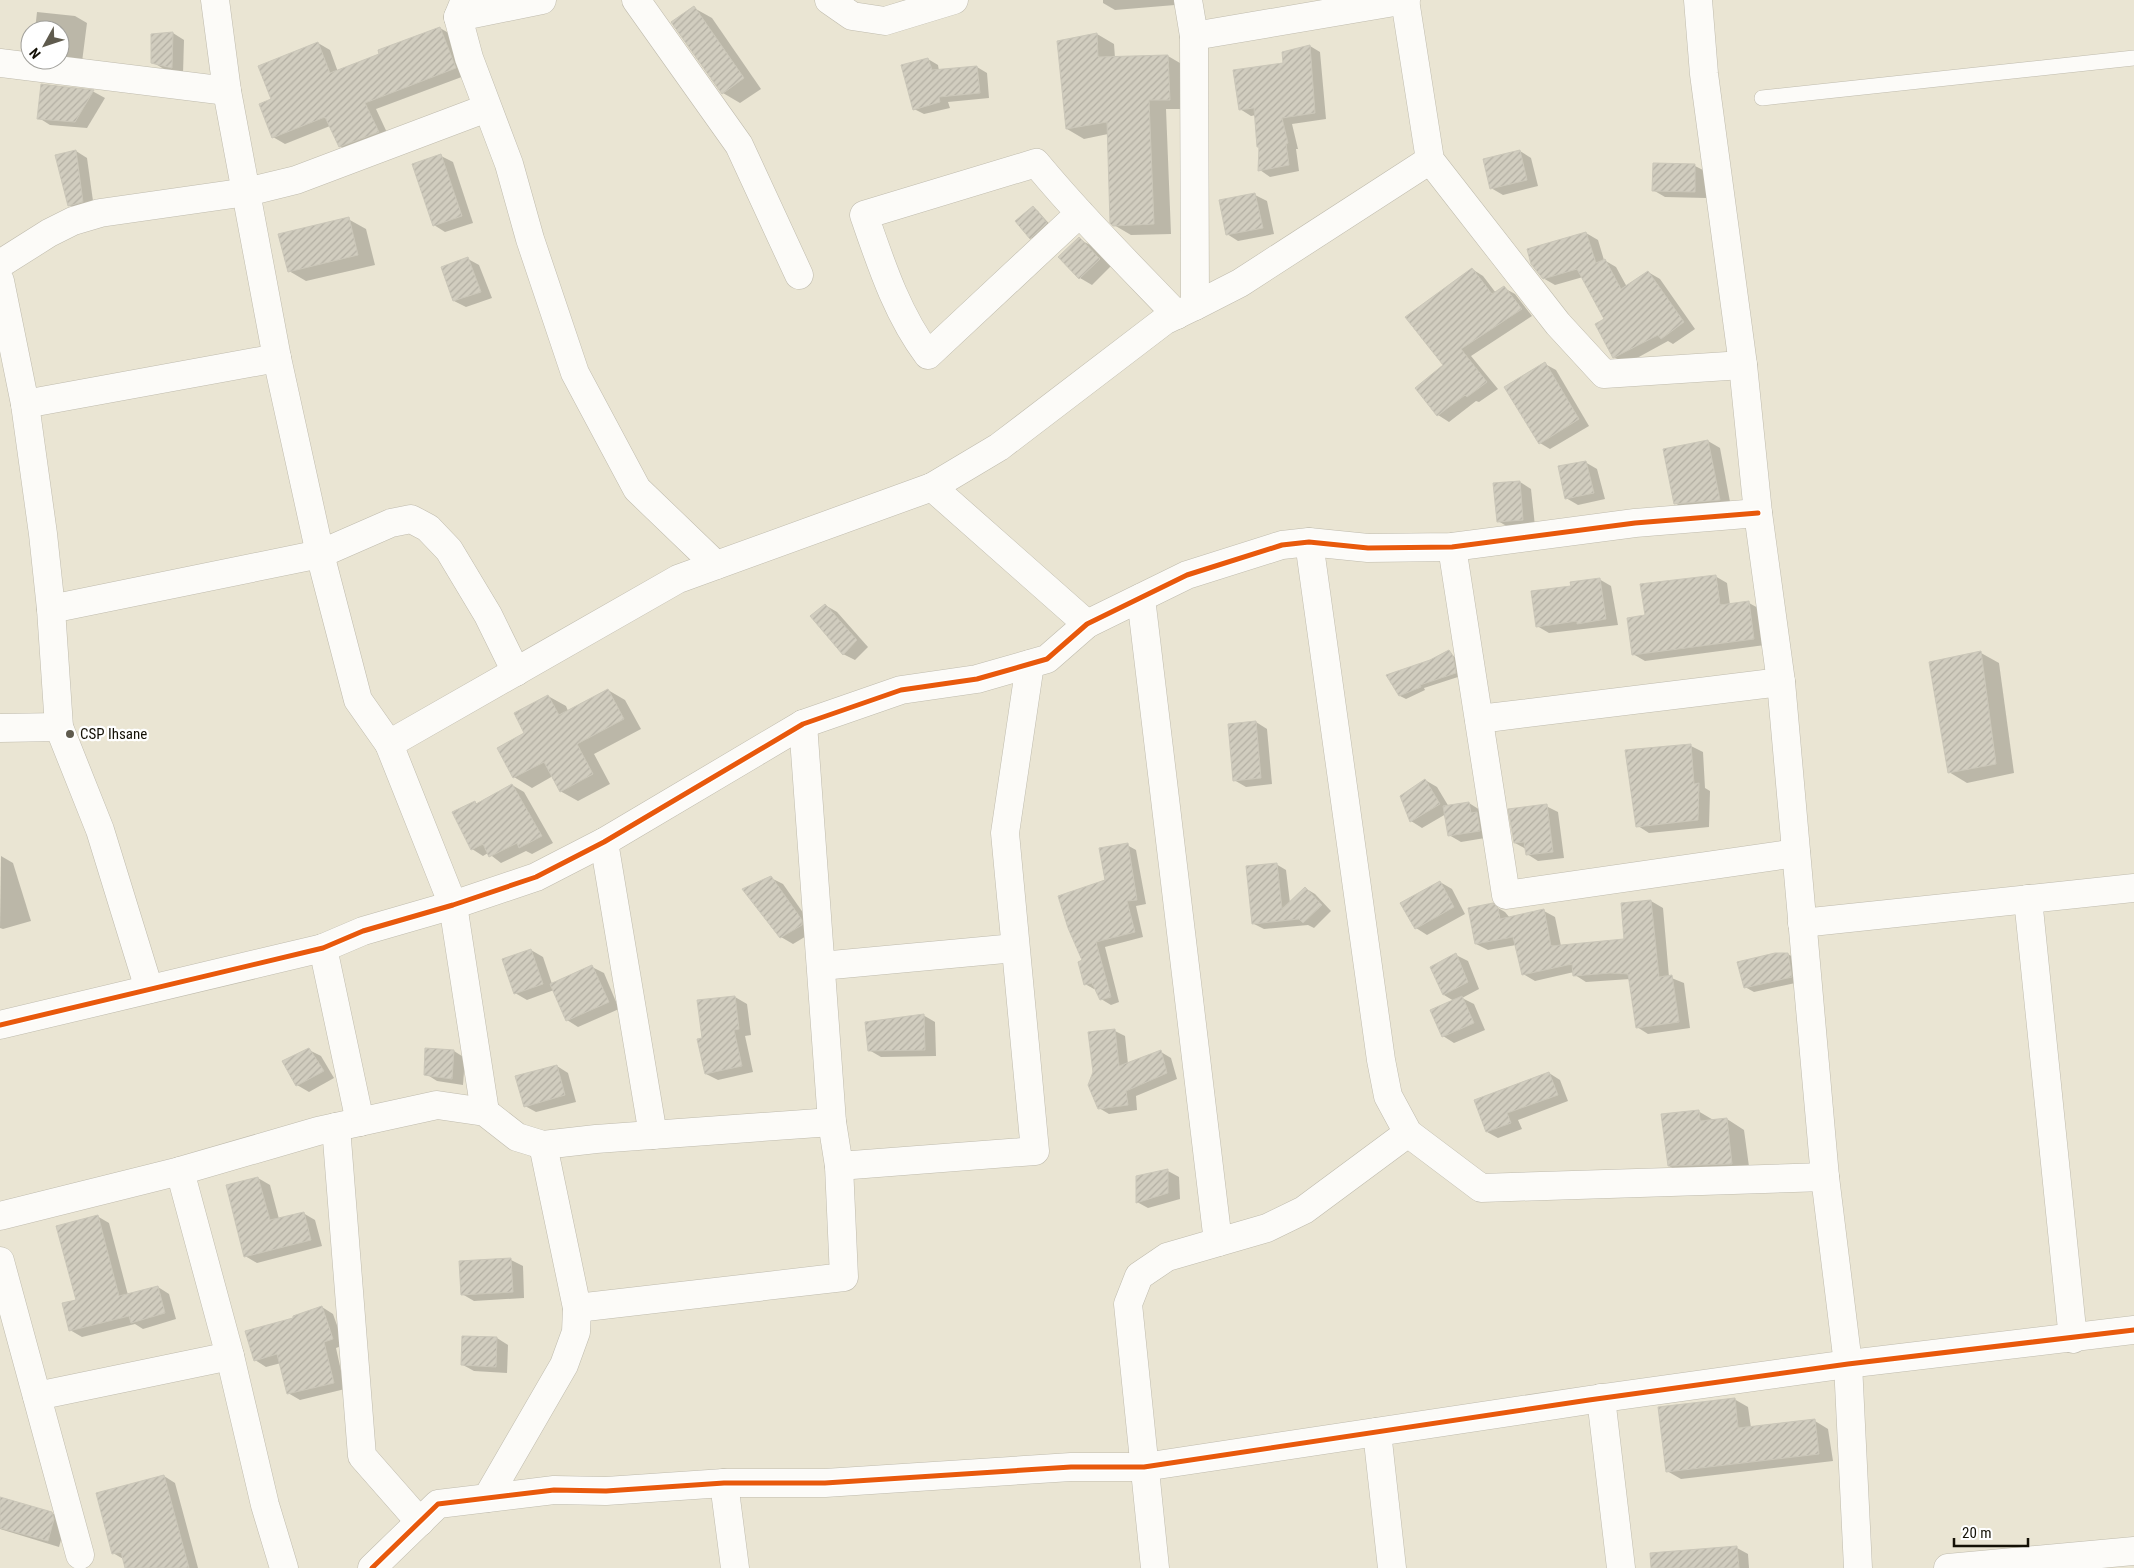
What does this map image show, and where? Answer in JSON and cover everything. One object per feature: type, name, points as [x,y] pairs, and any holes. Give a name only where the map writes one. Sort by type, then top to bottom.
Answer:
[{"type":"street","points":[[215,0],[227,91],[277,358],[320,554],[358,700],[389,744],[453,905],[485,1112]]},
{"type":"street","points":[[542,0],[462,9],[469,58],[509,164],[530,239],[575,373],[637,489],[716,565]]},
{"type":"street","points":[[636,0],[739,145],[799,275]]},
{"type":"street","points":[[830,0],[852,16],[885,21],[927,4],[954,0]]},
{"type":"street","points":[[1186,310],[1194,36],[1188,0]]},
{"type":"street","points":[[1194,36],[1405,0],[1430,160],[1558,324],[1604,374],[1743,365]]},
{"type":"street","points":[[1698,0],[1704,74],[1743,365],[1758,513],[1781,682],[1825,1177],[1848,1364],[1858,1568]]},
{"type":"street","points":[[0,63],[227,91]]},
{"type":"street","points":[[0,264],[49,233],[73,221],[100,213],[247,192],[296,180],[487,108]]},
{"type":"street","points":[[389,744],[678,579],[932,487],[999,447],[1164,321],[1240,283],[1430,160]]},
{"type":"street","points":[[1080,213],[928,355],[919,343],[887,282],[864,215],[1036,163],[1080,213],[1186,310]]},
{"type":"street","points":[[0,281],[25,404],[43,534],[51,609],[59,727],[100,830],[148,989]]},
{"type":"street","points":[[25,404],[277,358]]},
{"type":"street","points":[[932,487],[1087,624]]},
{"type":"street","points":[[0,1025],[323,948],[363,931],[453,905],[536,877],[604,842],[803,724],[901,690],[977,679],[1047,659],[1087,624],[1187,575],[1282,544],[1309,542],[1368,548],[1452,547],[1635,524],[1758,513]]},
{"type":"street","points":[[51,609],[320,554],[391,523],[411,519],[428,528],[454,558],[488,615],[516,672]]},
{"type":"street","points":[[1309,542],[1381,1060],[1388,1096],[1408,1133],[1481,1188],[1825,1177]]},
{"type":"street","points":[[1452,547],[1506,895],[1796,853]]},
{"type":"street","points":[[1142,598],[1218,1242]]},
{"type":"street","points":[[839,1166],[1035,1152],[1005,833],[1030,664]]},
{"type":"street","points":[[1479,720],[1781,682]]},
{"type":"street","points":[[577,1308],[844,1277],[839,1166],[832,1122],[803,724]]},
{"type":"street","points":[[0,728],[59,727]]},
{"type":"street","points":[[604,842],[653,1135]]},
{"type":"street","points":[[1802,922],[2134,888]]},
{"type":"street","points":[[2028,899],[2073,1339]]},
{"type":"street","points":[[323,948],[348,1124],[362,1456],[420,1522]]},
{"type":"street","points":[[821,966],[1015,948]]},
{"type":"street","points":[[0,1216],[180,1171],[348,1124],[437,1104],[485,1112],[517,1137],[544,1146],[653,1135],[832,1122]]},
{"type":"street","points":[[1155,1568],[1128,1304],[1139,1276],[1167,1257],[1267,1228],[1304,1210],[1408,1133]]},
{"type":"street","points":[[487,1498],[564,1365],[576,1332],[577,1308],[544,1146]]},
{"type":"street","points":[[180,1171],[230,1356],[265,1505],[284,1568]]},
{"type":"street","points":[[0,1261],[80,1555]]},
{"type":"street","points":[[372,1568],[438,1504],[554,1490],[606,1491],[724,1482],[825,1483],[1071,1467],[1144,1467],[1601,1398],[1848,1364],[2073,1339],[2134,1330]]},
{"type":"street","points":[[37,1396],[230,1356]]},
{"type":"street","points":[[1601,1398],[1621,1568]]},
{"type":"street","points":[[1377,1432],[1392,1568]]},
{"type":"street","points":[[724,1482],[735,1568]]},
{"type":"street","points":[[1948,1568],[2134,1551]]},
{"type":"lane","points":[[1762,98],[2134,58]]},
{"type":"building","points":[[694,6],[744,78],[722,94],[671,22]]},
{"type":"building","points":[[440,27],[456,68],[365,103],[379,132],[339,147],[325,117],[272,138],[259,104],[271,99],[258,66],[318,42],[330,73],[379,54],[378,50]]},
{"type":"building","points":[[173,32],[172,68],[151,63],[151,34]]},
{"type":"building","points":[[1097,33],[1098,57],[1168,55],[1170,100],[1149,100],[1154,224],[1113,226],[1110,223],[1107,122],[1066,129],[1057,41]]},
{"type":"building","points":[[1310,45],[1315,113],[1282,118],[1288,143],[1286,144],[1289,165],[1258,171],[1259,147],[1257,147],[1254,108],[1239,110],[1233,70],[1283,63],[1282,52]]},
{"type":"building","points":[[928,58],[932,70],[977,66],[980,93],[939,97],[940,102],[913,110],[901,65]]},
{"type":"building","points":[[41,84],[94,90],[75,122],[37,119]]},
{"type":"building","points":[[76,150],[83,202],[68,206],[55,155]]},
{"type":"building","points":[[1520,150],[1527,180],[1490,189],[1483,159]]},
{"type":"building","points":[[441,154],[462,216],[433,226],[412,164]]},
{"type":"building","points":[[1653,163],[1695,164],[1695,192],[1652,191]]},
{"type":"building","points":[[1255,193],[1263,228],[1226,235],[1219,200]]},
{"type":"building","points":[[1033,206],[1047,223],[1030,239],[1015,221]]},
{"type":"building","points":[[349,217],[358,255],[288,272],[278,234]]},
{"type":"building","points":[[1586,232],[1596,263],[1605,259],[1621,289],[1648,271],[1684,322],[1661,339],[1658,335],[1613,358],[1595,324],[1604,319],[1577,269],[1543,279],[1531,264],[1527,249]]},
{"type":"building","points":[[1079,237],[1100,259],[1079,279],[1058,257]]},
{"type":"building","points":[[468,257],[481,292],[453,301],[441,267]]},
{"type":"building","points":[[1472,268],[1492,294],[1504,286],[1522,309],[1461,349],[1487,382],[1467,397],[1465,395],[1437,416],[1415,388],[1443,365],[1405,317]]},
{"type":"building","points":[[1545,362],[1579,419],[1539,444],[1504,387]]},
{"type":"building","points":[[1708,440],[1720,500],[1674,504],[1663,449]]},
{"type":"building","points":[[1586,461],[1594,493],[1565,499],[1558,466]]},
{"type":"building","points":[[1520,481],[1523,520],[1497,522],[1493,483]]},
{"type":"building","points":[[1716,575],[1720,605],[1749,601],[1754,639],[1632,655],[1627,618],[1645,615],[1640,584]]},
{"type":"building","points":[[1600,578],[1606,619],[1577,624],[1577,621],[1536,627],[1531,591],[1571,586],[1570,582]]},
{"type":"building","points":[[825,604],[857,640],[843,655],[810,616]]},
{"type":"building","points":[[1449,650],[1453,656],[1456,673],[1420,685],[1421,687],[1399,696],[1386,675],[1430,660]]},
{"type":"building","points":[[1981,651],[1996,764],[1948,773],[1929,662]]},
{"type":"building","points":[[608,689],[624,719],[577,744],[593,774],[560,792],[544,762],[513,778],[497,748],[524,733],[514,713],[548,695],[559,715]]},
{"type":"building","points":[[1256,721],[1261,778],[1233,781],[1228,724]]},
{"type":"building","points":[[1691,744],[1694,784],[1699,783],[1698,820],[1636,827],[1625,750]]},
{"type":"building","points":[[1425,779],[1440,804],[1410,822],[1400,796]]},
{"type":"building","points":[[512,784],[542,836],[519,848],[517,843],[489,857],[483,844],[471,850],[452,812],[475,801],[476,804]]},
{"type":"building","points":[[1469,802],[1471,813],[1477,812],[1480,831],[1448,836],[1443,806]]},
{"type":"building","points":[[1547,804],[1553,852],[1526,855],[1524,842],[1514,843],[1508,809]]},
{"type":"building","points":[[1128,843],[1137,900],[1127,901],[1135,932],[1096,942],[1111,997],[1100,1000],[1092,983],[1084,985],[1078,962],[1082,960],[1068,928],[1058,896],[1105,880],[1099,848]]},
{"type":"building","points":[[1277,863],[1282,909],[1305,887],[1322,905],[1303,923],[1299,919],[1252,924],[1246,866]]},
{"type":"building","points":[[771,876],[802,920],[802,925],[780,938],[742,889]]},
{"type":"building","points":[[1440,881],[1454,907],[1415,929],[1400,903]]},
{"type":"building","points":[[1651,900],[1659,977],[1672,975],[1679,1022],[1636,1028],[1628,974],[1610,973],[1573,976],[1572,964],[1522,975],[1513,937],[1475,944],[1468,908],[1493,903],[1498,908],[1500,919],[1544,909],[1551,946],[1624,939],[1621,903]]},
{"type":"building","points":[[531,949],[543,984],[514,994],[502,959]]},
{"type":"building","points":[[1456,953],[1468,982],[1443,995],[1430,967]]},
{"type":"building","points":[[1775,953],[1788,953],[1792,977],[1744,988],[1737,962]]},
{"type":"building","points":[[592,965],[609,1002],[566,1021],[550,984]]},
{"type":"building","points":[[735,996],[739,1029],[734,1030],[742,1066],[705,1074],[697,1039],[702,1038],[697,1000]]},
{"type":"building","points":[[1462,996],[1474,1023],[1442,1037],[1430,1010]]},
{"type":"building","points":[[924,1014],[925,1050],[868,1051],[865,1022]]},
{"type":"building","points":[[1115,1029],[1119,1066],[1161,1050],[1167,1073],[1126,1091],[1128,1105],[1098,1109],[1088,1085],[1093,1072],[1088,1032]]},
{"type":"building","points":[[309,1048],[324,1071],[296,1086],[282,1061]]},
{"type":"building","points":[[425,1048],[454,1050],[452,1079],[424,1075]]},
{"type":"building","points":[[557,1065],[565,1095],[524,1107],[515,1076]]},
{"type":"building","points":[[1549,1072],[1558,1095],[1507,1113],[1511,1123],[1486,1132],[1474,1100]]},
{"type":"building","points":[[1699,1110],[1700,1121],[1727,1118],[1732,1164],[1668,1166],[1661,1114]]},
{"type":"building","points":[[1168,1169],[1168,1193],[1136,1203],[1136,1176]]},
{"type":"building","points":[[258,1177],[270,1220],[304,1212],[311,1240],[244,1257],[226,1185]]},
{"type":"building","points":[[98,1215],[119,1296],[158,1286],[165,1313],[131,1323],[129,1316],[69,1331],[62,1303],[76,1300],[56,1226]]},
{"type":"building","points":[[511,1258],[513,1292],[461,1295],[459,1261]]},
{"type":"building","points":[[322,1306],[333,1339],[324,1342],[334,1383],[287,1394],[277,1354],[254,1361],[245,1331],[293,1318],[293,1316]]},
{"type":"building","points":[[462,1336],[497,1337],[496,1367],[461,1365]]},
{"type":"building","points":[[1735,1398],[1738,1428],[1815,1419],[1819,1454],[1666,1472],[1658,1407]]},
{"type":"building","points":[[164,1475],[189,1568],[125,1568],[121,1552],[112,1554],[96,1493]]},
{"type":"building","points":[[0,1497],[52,1512],[54,1519],[48,1541],[0,1528]]},
{"type":"building","points":[[1737,1546],[1739,1568],[1651,1568],[1650,1553]]},
{"type":"cycle path","points":[[0,1025],[323,948],[363,931],[453,905],[536,877],[604,842],[803,724],[901,690],[977,679],[1047,659],[1087,624],[1187,575],[1282,545],[1309,542],[1368,548],[1452,547],[1635,523],[1758,513]]},
{"type":"cycle path","points":[[372,1568],[438,1504],[554,1490],[606,1491],[724,1483],[825,1483],[1071,1467],[1144,1467],[1589,1400],[1848,1364],[2134,1330]]},
{"type":"place","name":"CSP Ihsane","points":[[70,734]]}]
